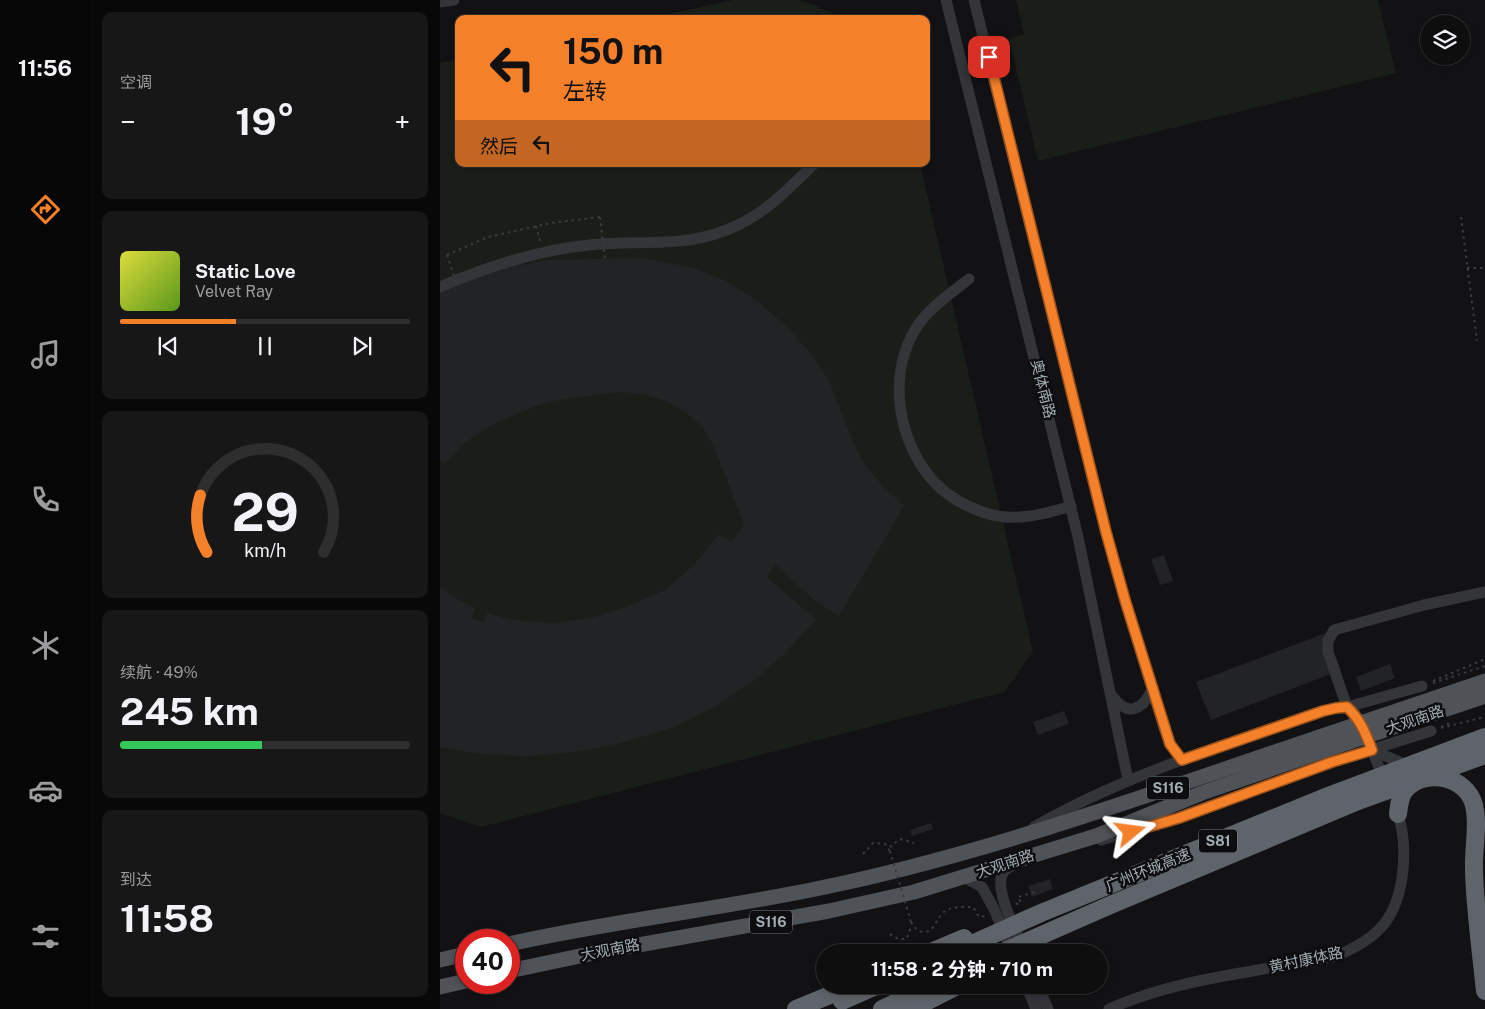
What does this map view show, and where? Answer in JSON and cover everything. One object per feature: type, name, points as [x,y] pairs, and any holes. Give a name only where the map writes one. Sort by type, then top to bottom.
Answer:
[{"type":"highway","name":"广州环城高速","points":[[972,944],[1323,798],[1485,737]]},
{"type":"highway","name":"广州环城高速","points":[[1022,944],[1315,819],[1485,756]]},
{"type":"highway","points":[[1044,944],[1345,808],[1426,777],[1439,776],[1459,785],[1470,796],[1474,804],[1474,884],[1485,991]]},
{"type":"highway","points":[[1398,814],[1399,804],[1405,789],[1426,777]]},
{"type":"highway","points":[[950,944],[1086,887],[1323,798]]},
{"type":"highway","points":[[796,1009],[832,994]]},
{"type":"highway","points":[[826,1009],[858,994]]},
{"type":"highway","points":[[882,1009],[913,994]]},
{"type":"highway","points":[[912,1009],[941,994]]},
{"type":"main road","name":"大观南路","points":[[520,969],[599,952],[829,911],[914,892],[1096,836],[1321,744],[1485,681]]},
{"type":"main road","name":"大观南路","points":[[520,942],[844,883],[1017,837],[1183,783],[1485,696]]},
{"type":"main road","points":[[440,960],[455,957]]},
{"type":"main road","points":[[440,987],[455,984]]},
{"type":"street","points":[[440,2],[454,0]]},
{"type":"street","name":"奥体南路","points":[[946,0],[1071,506],[1112,695],[1128,780]]},
{"type":"street","name":"奥体南路","points":[[974,0],[1106,532],[1152,690],[1170,744],[1182,760]]},
{"type":"street","points":[[440,287],[482,269],[542,253],[589,245],[684,242],[711,236],[753,218],[769,207],[811,167]]},
{"type":"street","points":[[969,279],[938,303],[918,325],[908,347],[901,369],[899,393],[902,421],[910,444],[922,467],[937,484],[952,497],[986,513],[1025,517],[1046,514],[1071,506]]},
{"type":"street","name":"黄村康体路","points":[[1109,1009],[1154,991],[1336,956],[1353,949],[1384,924],[1396,906],[1401,890],[1404,845],[1402,825],[1363,727],[1355,714],[1347,707],[1328,652],[1328,641],[1334,630],[1424,605],[1485,592]]},
{"type":"street","points":[[1017,837],[1052,817],[1128,780],[1323,711],[1347,707],[1422,686]]},
{"type":"street","points":[[1112,695],[1119,706],[1127,710],[1134,709],[1142,704],[1152,690]]},
{"type":"street","points":[[1023,944],[1004,900],[1001,880],[1007,868],[1029,856],[1084,845],[1179,818],[1332,762],[1431,731]]},
{"type":"street","points":[[1372,750],[1426,777]]},
{"type":"street","points":[[963,877],[982,887],[994,909],[1009,944]]},
{"type":"street","points":[[1030,994],[1036,1009]]},
{"type":"street","points":[[1042,994],[1048,1009]]},
{"type":"path","points":[[457,285],[446,255],[488,237],[552,223],[600,217],[605,259]]},
{"type":"path","points":[[1461,217],[1476,341]]},
{"type":"path","points":[[536,226],[542,253]]},
{"type":"path","points":[[1466,268],[1485,268]]},
{"type":"path","points":[[1422,686],[1485,659]]},
{"type":"path","points":[[1422,686],[1485,666]]},
{"type":"path","points":[[1431,731],[1485,717]]},
{"type":"path","points":[[1431,731],[1457,720]]},
{"type":"path","points":[[890,850],[891,846],[900,839],[906,839],[914,843]]},
{"type":"path","points":[[863,854],[872,843],[885,844],[890,850],[911,922],[911,928],[906,939],[898,939],[890,934]]},
{"type":"path","points":[[1016,904],[1021,903],[1018,897],[1035,892]]},
{"type":"path","points":[[911,922],[919,931],[926,932],[931,930],[943,912],[953,908],[973,907],[979,917],[987,916]]},
{"type":"shaded area","points":[[733,0],[798,0],[837,15],[664,15]]},
{"type":"shaded area","points":[[1016,0],[1378,0],[1396,73],[1038,161],[1009,39],[1024,34]]},
{"type":"shaded area","points":[[455,60],[455,167],[921,167],[1033,652],[1004,692],[481,827],[440,813],[440,63]]},
{"type":"building","points":[[644,258],[694,268],[724,280],[756,300],[785,325],[812,355],[829,381],[852,439],[865,465],[881,484],[904,506],[839,616],[813,599],[775,564],[767,577],[816,620],[784,654],[753,681],[716,706],[674,727],[621,743],[575,752],[528,756],[481,754],[440,747],[440,587],[455,598],[475,608],[472,619],[484,623],[487,613],[513,620],[555,623],[595,617],[631,605],[665,590],[694,565],[719,534],[731,542],[744,525],[714,446],[704,429],[687,413],[666,401],[645,395],[624,392],[600,394],[558,400],[536,406],[491,425],[463,444],[444,464],[440,459],[440,291],[485,272],[546,260]]},
{"type":"building","points":[[1164,555],[1173,581],[1160,585],[1151,559]]},
{"type":"building","points":[[1326,633],[1341,670],[1211,720],[1196,682]]},
{"type":"building","points":[[1390,664],[1395,678],[1361,691],[1356,677]]},
{"type":"building","points":[[1064,711],[1069,724],[1038,735],[1033,722]]},
{"type":"building","points":[[931,823],[933,829],[912,836],[910,830]]},
{"type":"building","points":[[1050,879],[1053,889],[1032,897],[1028,886]]},
{"type":"route","points":[[989,57],[1106,532],[1170,744],[1182,760],[1323,711],[1347,707],[1355,714],[1363,727],[1372,750],[1332,762],[1179,818],[1131,832]]}]
